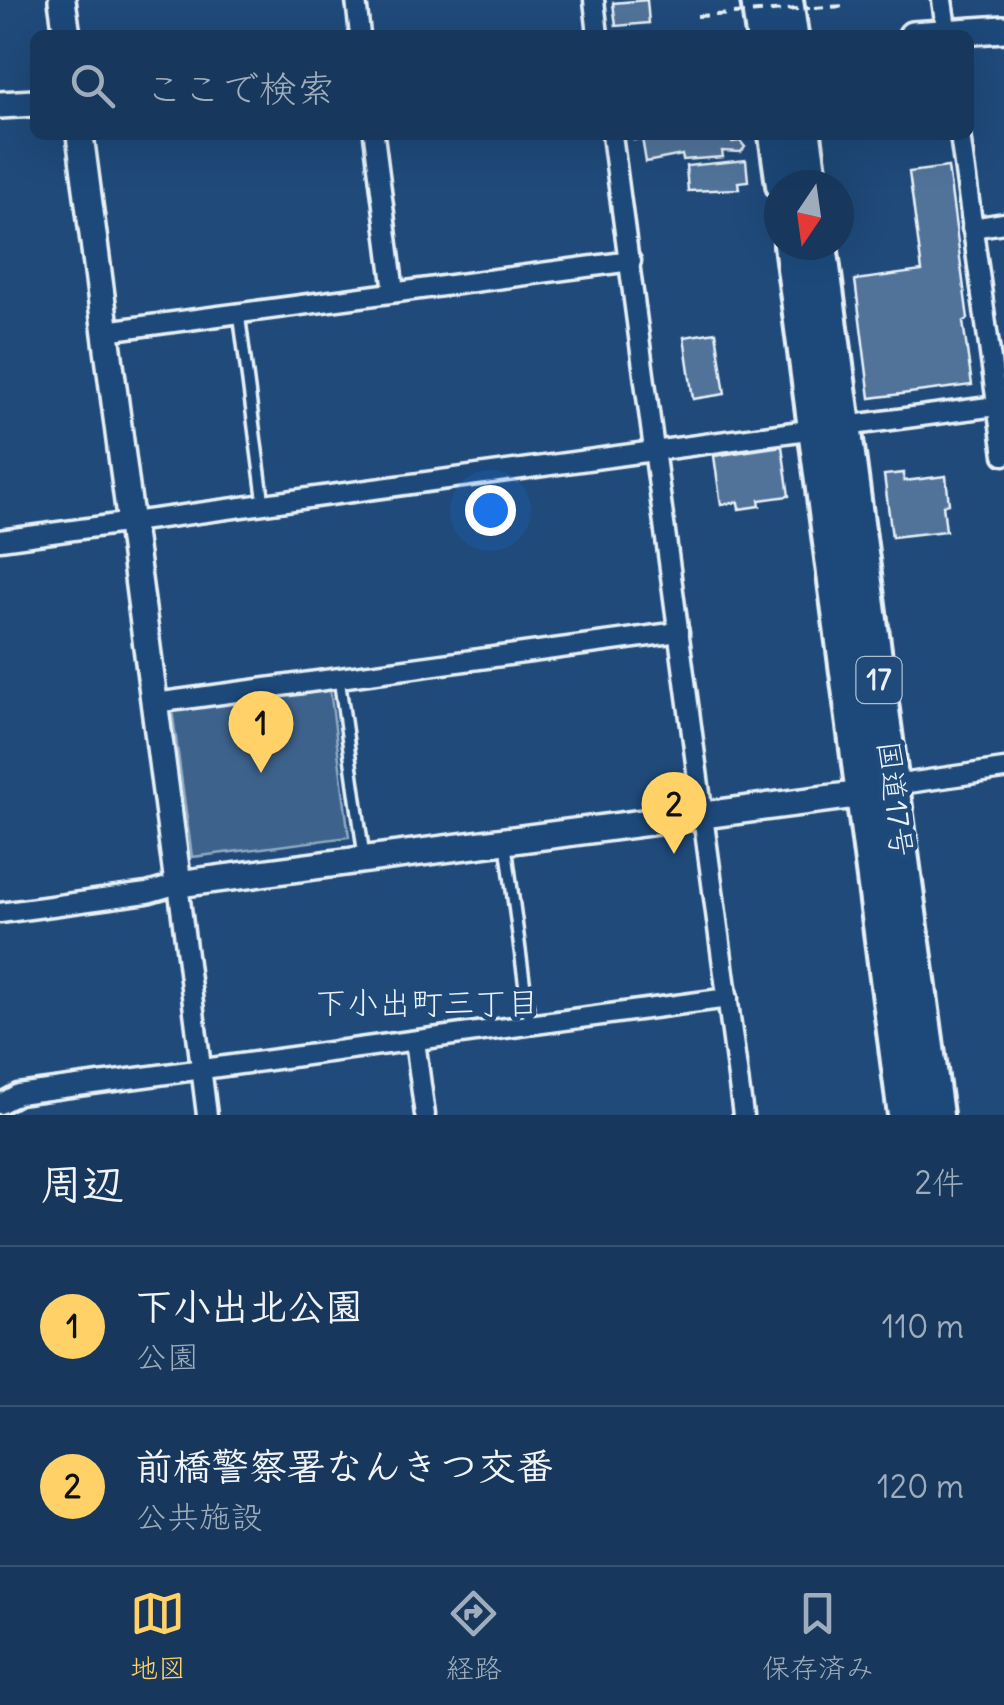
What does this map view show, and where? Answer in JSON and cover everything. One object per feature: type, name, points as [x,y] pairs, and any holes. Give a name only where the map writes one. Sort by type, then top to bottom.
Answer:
[{"type":"highway","points":[[746,7],[760,30]]},
{"type":"highway","points":[[777,140],[781,170]]},
{"type":"highway","points":[[805,140],[810,170]]},
{"type":"highway","name":"国道17号","points":[[794,260],[830,428]]},
{"type":"highway","name":"国道17号","points":[[821,260],[830,428],[878,789],[936,1115]]},
{"type":"highway","name":"国道17号","points":[[878,789],[905,1115]]},
{"type":"street","points":[[62,0],[66,30]]},
{"type":"street","points":[[356,0],[359,30]]},
{"type":"street","points":[[594,0],[597,30]]},
{"type":"street","points":[[942,0],[946,30]]},
{"type":"street","points":[[974,32],[1004,30]]},
{"type":"street","points":[[0,106],[30,103]]},
{"type":"street","points":[[81,140],[207,1115]]},
{"type":"street","points":[[375,140],[394,292]]},
{"type":"street","points":[[613,140],[743,1115]]},
{"type":"street","points":[[961,140],[1001,406],[1004,454]]},
{"type":"street","points":[[972,228],[1004,223]]},
{"type":"street","points":[[106,331],[631,261]]},
{"type":"street","points":[[0,540],[1001,406]]},
{"type":"street","points":[[155,703],[680,632]]},
{"type":"street","points":[[0,913],[148,893],[178,884],[1004,769]]},
{"type":"street","points":[[0,1104],[18,1094],[728,998]]},
{"type":"street","points":[[415,1041],[425,1115]]},
{"type":"lane","points":[[238,313],[264,504]]},
{"type":"lane","points":[[339,678],[364,859]]},
{"type":"lane","points":[[506,840],[530,1025]]},
{"type":"path","points":[[697,16],[746,7],[796,14],[844,6]]},
{"type":"shaded area","points":[[330,689],[349,837],[192,857],[172,709]]},
{"type":"building","points":[[647,0],[649,23],[616,26],[613,3]]},
{"type":"building","points":[[642,140],[732,140],[745,147],[741,152],[722,151],[723,157],[683,160],[682,155],[646,162]]},
{"type":"building","points":[[746,160],[748,181],[738,182],[739,189],[688,191],[686,166]]},
{"type":"building","points":[[948,167],[968,319],[963,322],[972,385],[870,398],[855,280],[922,271],[909,172]]},
{"type":"building","points":[[716,332],[725,394],[693,399],[684,337]]},
{"type":"building","points":[[782,446],[789,496],[759,500],[760,506],[739,509],[738,502],[721,505],[714,456]]},
{"type":"building","points":[[904,473],[904,481],[946,476],[946,531],[892,537],[884,475]]},
{"type":"place","name":"下小出北公園","points":[[261,773]]},
{"type":"place","name":"前橋警察署なんきつ交番","points":[[674,854]]},
{"type":"district","name":"下小出町三丁目","points":[[427,1003]]}]
